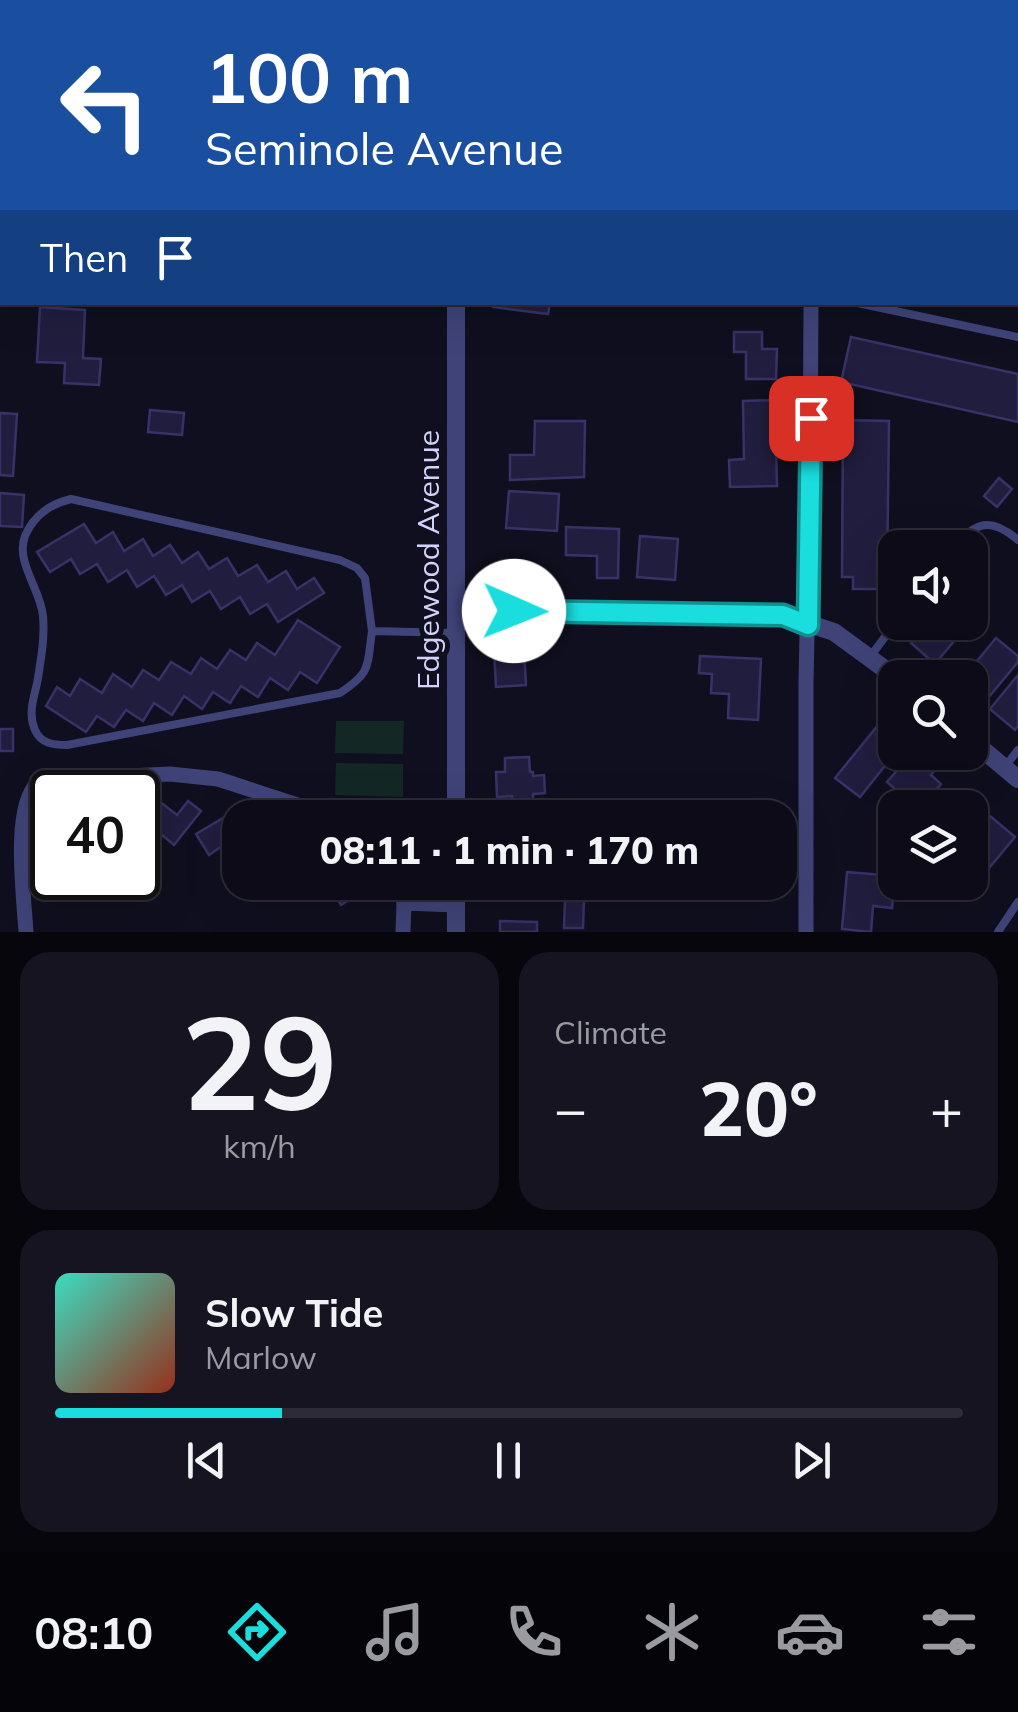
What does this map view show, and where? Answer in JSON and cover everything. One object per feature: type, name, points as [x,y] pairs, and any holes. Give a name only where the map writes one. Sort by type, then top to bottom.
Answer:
[{"type":"street","name":"Edgewood Avenue","points":[[456,305],[456,800]]},
{"type":"street","points":[[806,932],[811,305]]},
{"type":"street","points":[[456,610],[783,615],[834,632],[878,663]]},
{"type":"street","points":[[988,754],[1011,774]]},
{"type":"street","points":[[26,932],[23,808],[29,791],[37,784],[170,774],[218,779],[282,800]]},
{"type":"street","points":[[403,932],[404,900]]},
{"type":"street","points":[[456,900],[456,932]]},
{"type":"street","points":[[404,903],[456,905]]},
{"type":"lane","points":[[867,305],[1018,337]]},
{"type":"lane","points":[[71,499],[340,560],[365,578],[372,631],[366,673],[340,693],[68,745],[48,743],[39,738],[32,719],[44,618],[26,565],[23,540],[34,519],[52,505],[71,499]]},
{"type":"lane","points":[[973,530],[990,523],[1018,540]]},
{"type":"lane","points":[[372,631],[455,633]]},
{"type":"lane","points":[[870,657],[883,640]]},
{"type":"lane","points":[[1011,774],[1018,750]]},
{"type":"lane","points":[[998,932],[1018,902]]},
{"type":"green space","points":[[336,721],[404,721],[403,754],[335,753]]},
{"type":"green space","points":[[336,763],[403,764],[403,797],[335,795]]},
{"type":"building","points":[[493,305],[550,305],[548,314]]},
{"type":"building","points":[[40,307],[85,310],[83,358],[101,359],[99,385],[64,383],[65,363],[37,362]]},
{"type":"building","points":[[734,332],[762,332],[762,349],[777,349],[776,379],[746,379],[746,352],[734,352]]},
{"type":"building","points":[[851,337],[1018,374],[1018,422],[841,382]]},
{"type":"building","points":[[775,400],[777,486],[730,487],[729,460],[744,459],[743,401]]},
{"type":"building","points":[[150,410],[184,413],[182,435],[148,432]]},
{"type":"building","points":[[0,413],[17,414],[13,476],[0,475]]},
{"type":"building","points":[[843,420],[889,421],[888,530],[878,530],[878,589],[853,589],[853,577],[842,577]]},
{"type":"building","points":[[535,421],[585,421],[584,477],[510,480],[510,455],[534,455]]},
{"type":"building","points":[[999,478],[1012,489],[997,507],[984,496]]},
{"type":"building","points":[[509,491],[559,494],[557,531],[506,528]]},
{"type":"building","points":[[0,493],[24,495],[22,527],[0,526]]},
{"type":"building","points":[[84,524],[96,543],[113,532],[124,551],[143,539],[153,556],[170,545],[182,563],[198,552],[209,569],[227,558],[238,576],[257,565],[268,582],[286,571],[297,589],[314,578],[324,593],[278,622],[267,604],[250,614],[240,597],[221,609],[210,591],[192,602],[182,585],[166,595],[154,576],[137,587],[127,570],[108,582],[97,564],[80,574],[71,559],[50,572],[37,552]]},
{"type":"building","points":[[566,527],[619,529],[618,578],[597,578],[597,556],[566,555]]},
{"type":"building","points":[[640,536],[678,539],[675,580],[637,577]]},
{"type":"building","points":[[298,620],[340,647],[317,683],[300,672],[288,690],[270,678],[258,697],[241,686],[230,703],[213,692],[202,709],[184,696],[172,715],[154,703],[143,721],[126,710],[114,727],[97,716],[86,732],[46,706],[57,687],[70,696],[80,679],[102,693],[113,674],[132,687],[143,670],[159,680],[171,662],[191,674],[201,658],[217,669],[230,650],[246,660],[257,643],[275,655]]},
{"type":"building","points":[[996,638],[1018,656],[1018,662],[988,698],[988,660],[978,660]]},
{"type":"building","points":[[955,640],[938,660],[930,660],[911,643]]},
{"type":"building","points":[[524,648],[526,685],[496,687],[494,649]]},
{"type":"building","points":[[700,656],[761,659],[758,720],[728,718],[729,694],[711,693],[712,674],[699,673]]},
{"type":"building","points":[[1018,675],[1018,726],[1015,730],[990,709]]},
{"type":"building","points":[[878,725],[878,770],[882,770],[860,797],[835,778]]},
{"type":"building","points":[[0,729],[13,729],[13,751],[0,751]]},
{"type":"building","points":[[529,757],[533,776],[544,775],[545,793],[533,794],[533,800],[497,797],[496,772],[505,772],[505,758]]},
{"type":"building","points":[[898,770],[935,770],[931,775],[941,784],[936,790],[896,790],[887,782]]},
{"type":"building","points":[[188,801],[201,811],[174,845],[160,833],[160,802],[177,815]]},
{"type":"building","points":[[988,814],[1015,837],[988,869]]},
{"type":"building","points":[[222,819],[222,846],[209,855],[196,834]]},
{"type":"building","points":[[847,872],[878,875],[878,900],[893,900],[892,908],[873,906],[871,932],[842,929]]},
{"type":"building","points":[[565,900],[584,900],[583,928],[564,928]]},
{"type":"building","points":[[500,921],[537,922],[537,932],[500,932]]},
{"type":"route","points":[[514,611],[783,615],[808,625],[811,418]]}]
